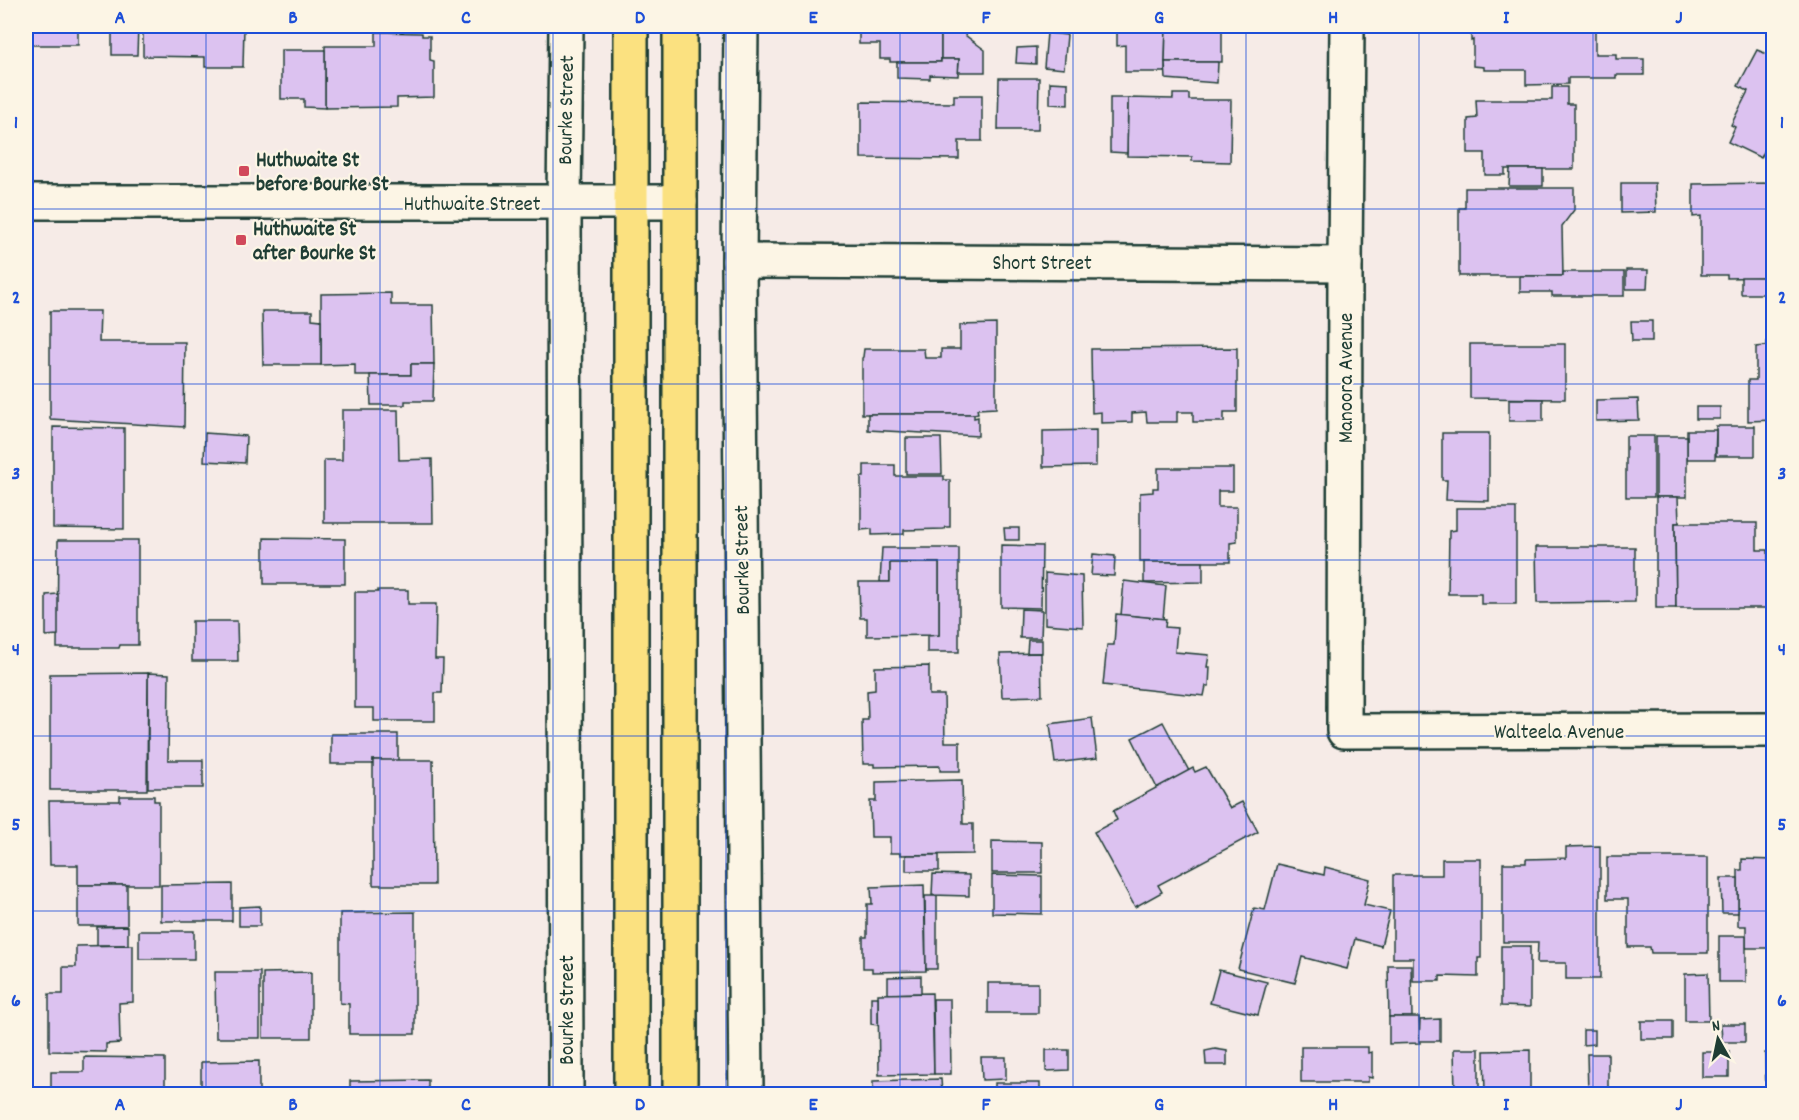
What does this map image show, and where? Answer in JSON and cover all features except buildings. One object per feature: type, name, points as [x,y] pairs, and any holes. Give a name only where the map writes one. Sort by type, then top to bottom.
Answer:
[{"type":"main road","points":[[631,26],[631,1095]]},
{"type":"main road","points":[[680,26],[680,1095]]},
{"type":"street","name":"Bourke Street","points":[[566,26],[564,202],[566,1095]]},
{"type":"street","name":"Bourke Street","points":[[741,26],[739,261],[746,1095]]},
{"type":"street","name":"Manoora Avenue","points":[[1344,731],[1347,26]]},
{"type":"street","name":"Huthwaite Street","points":[[26,202],[680,202]]},
{"type":"street","name":"Short Street","points":[[739,261],[1345,264]]},
{"type":"street","name":"Walteela Avenue","points":[[1344,731],[1773,730]]},
{"type":"place","name":"Huthwaite St before Bourke St","points":[[244,171]]},
{"type":"place","name":"Huthwaite St after Bourke St","points":[[241,240]]}]
